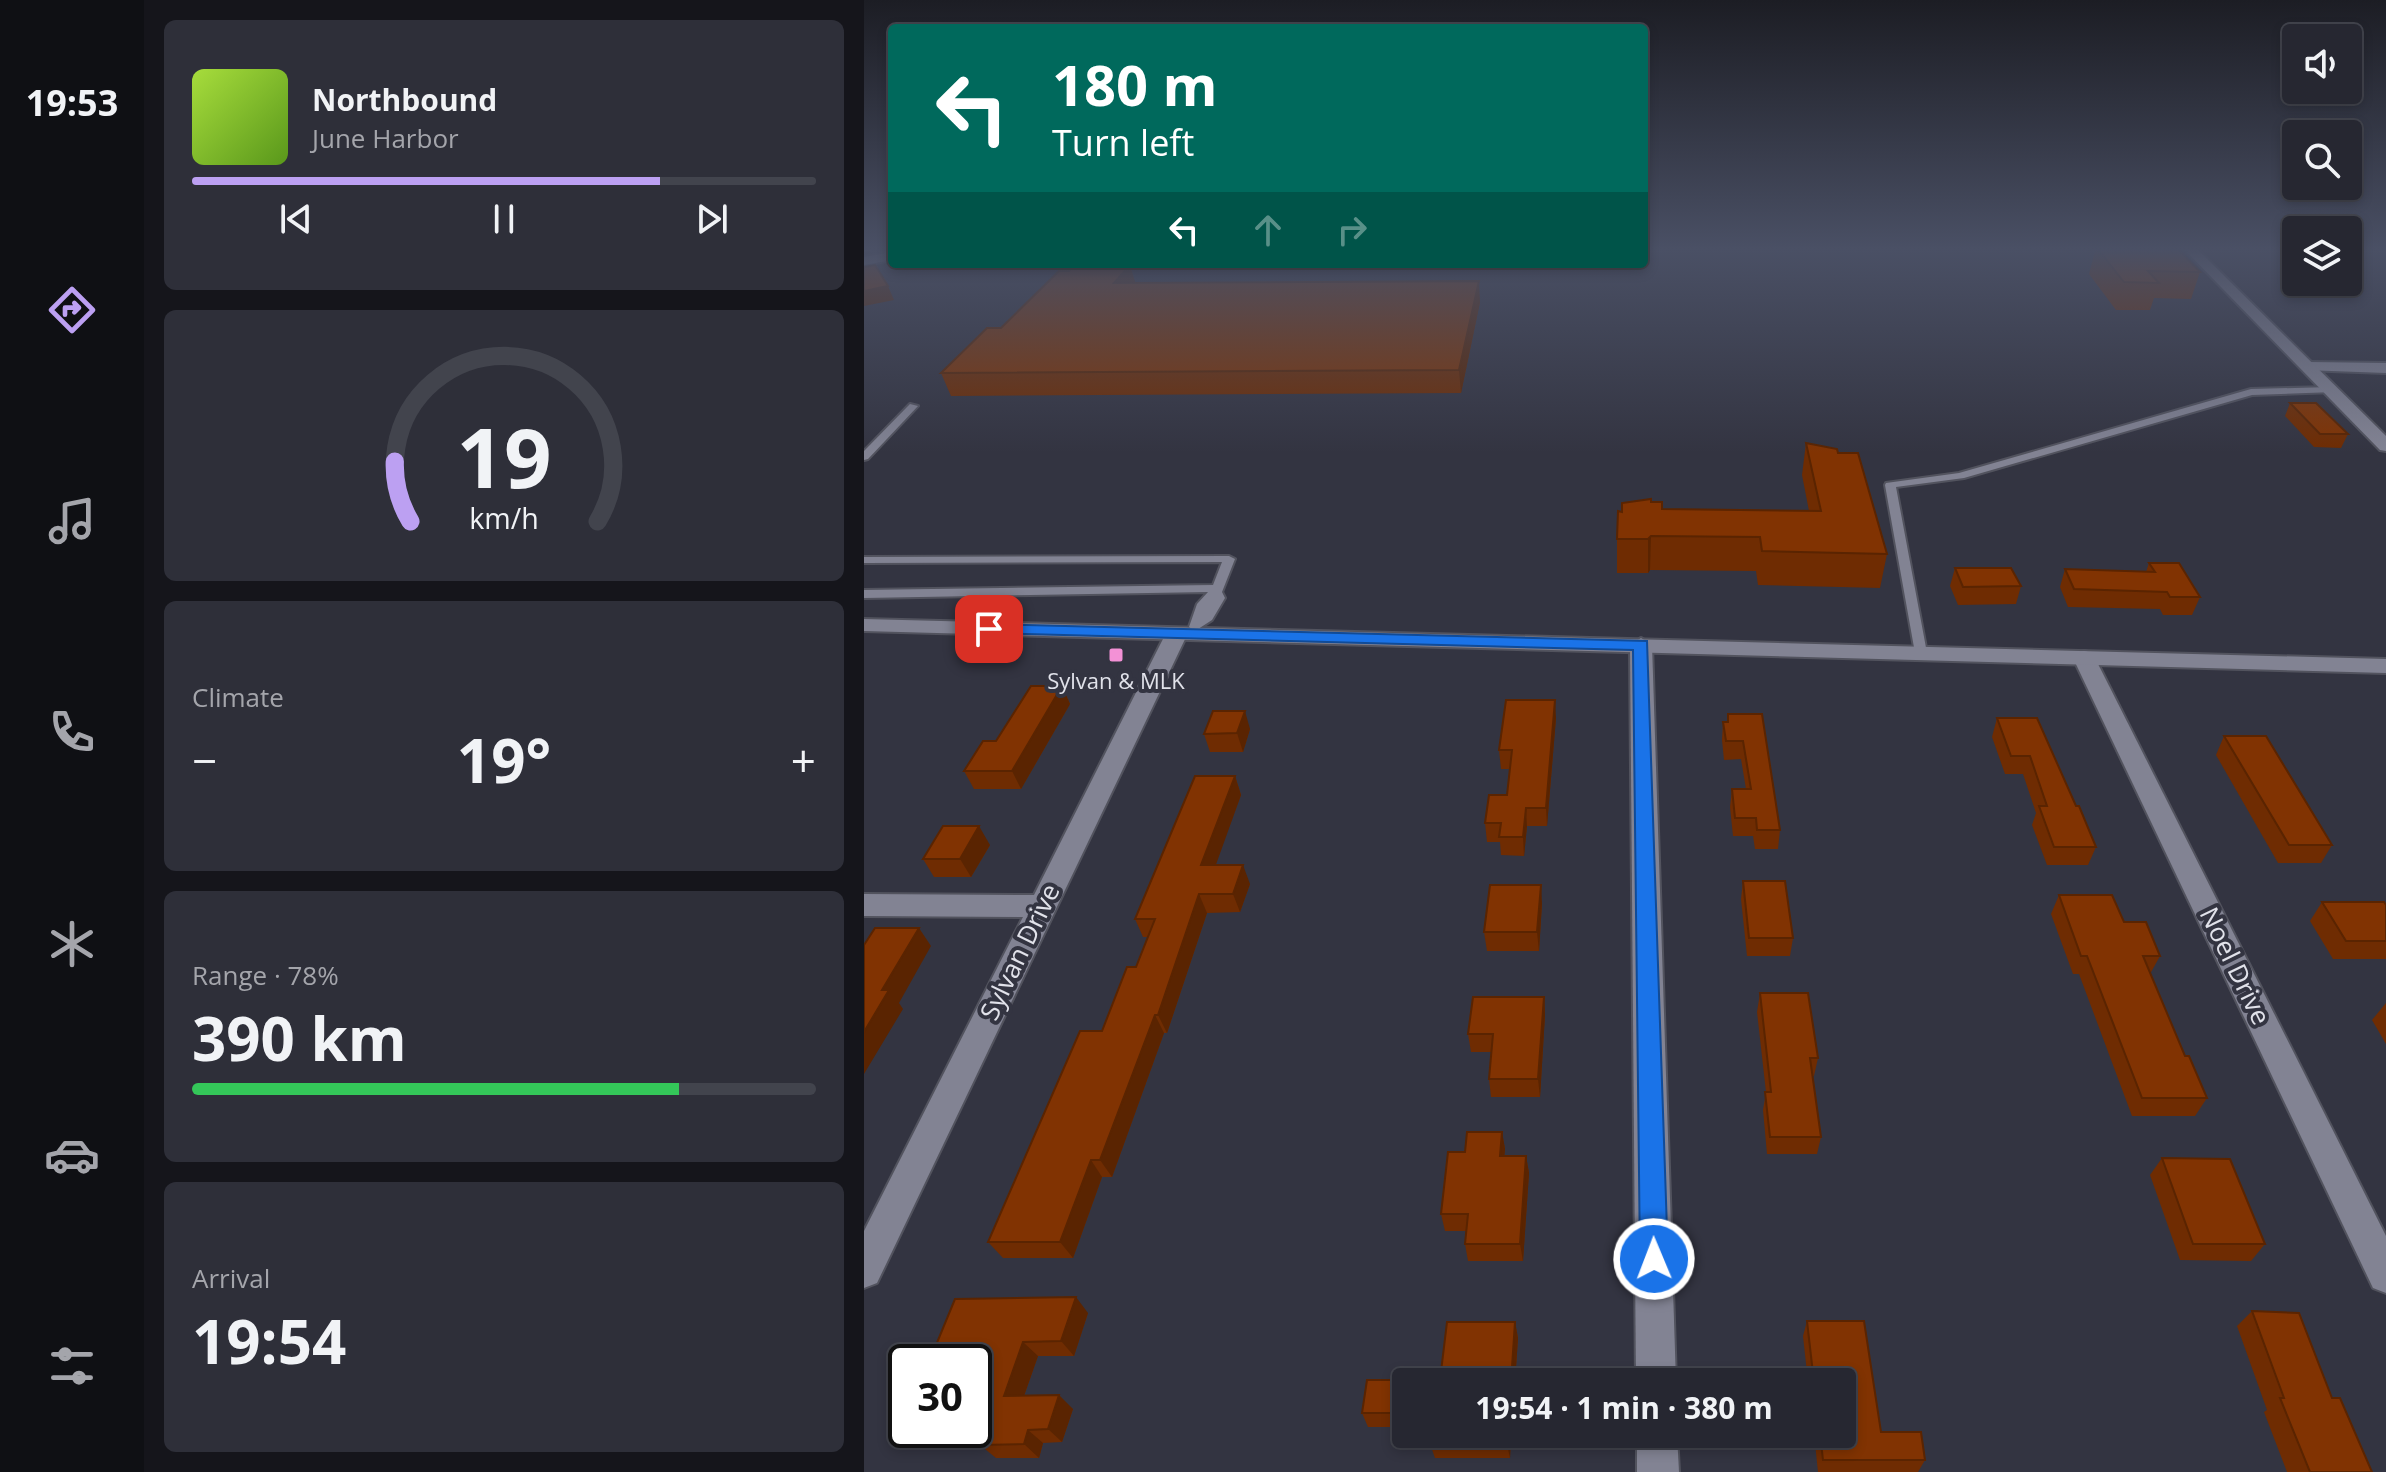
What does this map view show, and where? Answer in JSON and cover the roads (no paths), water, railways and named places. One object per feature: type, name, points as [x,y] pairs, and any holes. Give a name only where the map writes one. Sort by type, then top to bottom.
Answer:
[{"type":"street","points":[[2257,316],[2386,446]]},
{"type":"street","points":[[2309,367],[2386,368]]},
{"type":"street","points":[[864,625],[1188,631],[2386,666]]},
{"type":"street","name":"Sylvan Drive","points":[[864,1270],[1043,906],[1188,631]]},
{"type":"street","points":[[1641,645],[1656,1368]]},
{"type":"street","name":"Noel Drive","points":[[2084,658],[2386,1275]]},
{"type":"street","points":[[864,905],[1043,906]]},
{"type":"street","points":[[1657,1448],[1658,1472]]},
{"type":"lane","points":[[1921,653],[1890,485],[1960,476],[2251,392],[2331,390]]},
{"type":"lane","points":[[866,454],[913,406]]},
{"type":"lane","points":[[864,560],[1229,559],[1217,590],[1219,598],[1208,617],[1188,631]]},
{"type":"lane","points":[[864,594],[1217,590]]},
{"type":"place","name":"Sylvan & MLK","points":[[1116,655]]}]
